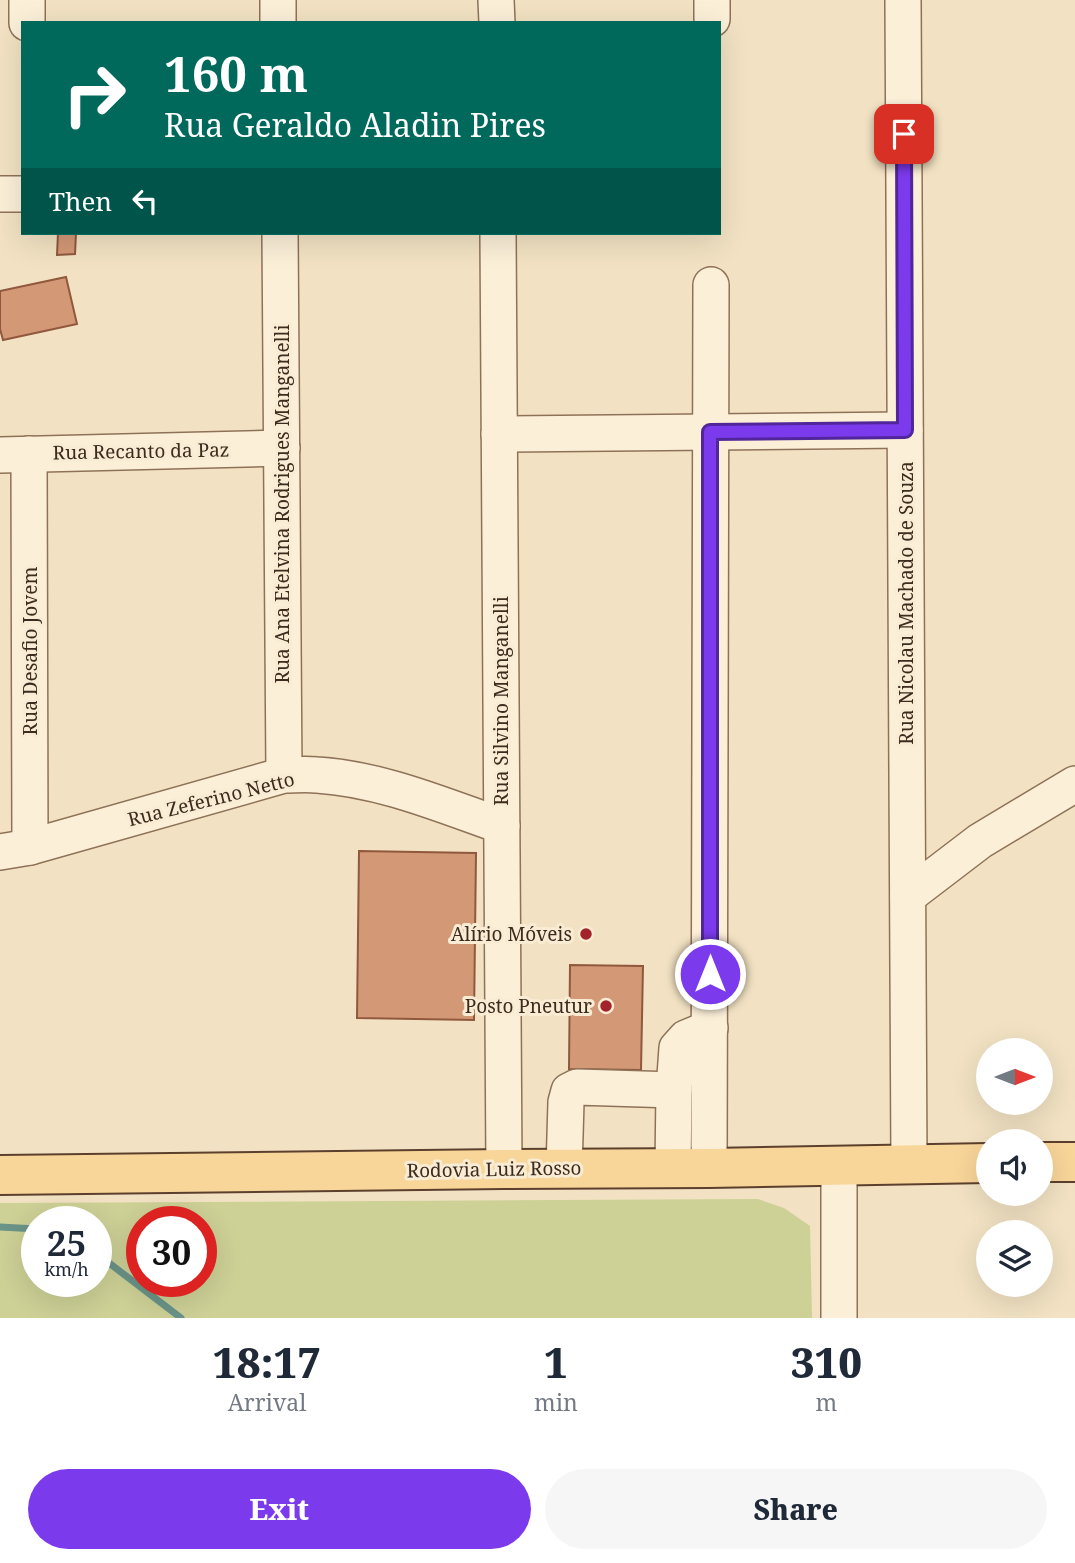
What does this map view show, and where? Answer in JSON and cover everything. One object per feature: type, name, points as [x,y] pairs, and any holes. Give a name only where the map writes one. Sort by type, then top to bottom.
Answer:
[{"type":"main road","points":[[1053,1162],[1075,1162]]},
{"type":"main road","name":"Rodovia Luiz Rosso","points":[[0,1175],[976,1163]]},
{"type":"street","points":[[27,0],[27,21]]},
{"type":"street","points":[[278,0],[278,21]]},
{"type":"street","points":[[496,0],[497,21]]},
{"type":"street","name":"Rua Nicolau Machado de Souza","points":[[903,0],[909,1163]]},
{"type":"street","points":[[0,194],[21,194]]},
{"type":"street","name":"Rua Ana Etelvina Rodrigues Manganelli","points":[[280,235],[284,775]]},
{"type":"street","name":"Rua Silvino Manganelli","points":[[498,235],[504,1169]]},
{"type":"street","points":[[691,1168],[710,1028],[710,285]]},
{"type":"street","points":[[499,434],[905,430]]},
{"type":"street","name":"Rua Recanto da Paz","points":[[14,454],[282,448]]},
{"type":"street","name":"Rua Desafio Jovem","points":[[14,454],[15,850]]},
{"type":"street","name":"Rua Zeferino Netto","points":[[15,850],[284,775],[352,779],[404,792],[502,826]]},
{"type":"street","points":[[908,896],[980,841],[1075,784]]},
{"type":"street","points":[[691,1168],[674,1090],[677,1048],[686,1038],[710,1028]]},
{"type":"street","points":[[564,1169],[566,1102],[569,1091],[578,1087],[674,1090]]},
{"type":"street","points":[[839,1166],[839,1318]]},
{"type":"green space","points":[[758,1199],[784,1208],[810,1226],[812,1318],[0,1318],[0,1203]]},
{"type":"building","points":[[58,235],[76,235],[75,254],[57,255]]},
{"type":"building","points":[[66,277],[77,324],[3,340],[0,329],[0,291]]},
{"type":"building","points":[[359,851],[476,853],[474,1020],[357,1018]]},
{"type":"building","name":"Posto Pneutur","points":[[570,965],[643,966],[641,1070],[569,1069]]},
{"type":"waterway","points":[[0,1227],[21,1228]]},
{"type":"waterway","points":[[112,1265],[181,1318]]},
{"type":"place","name":"Alírio Móveis","points":[[586,934]]},
{"type":"place","name":"Posto Pneutur","points":[[606,1006]]},
{"type":"route","points":[[710,974],[710,432],[905,430],[904,134]]}]
